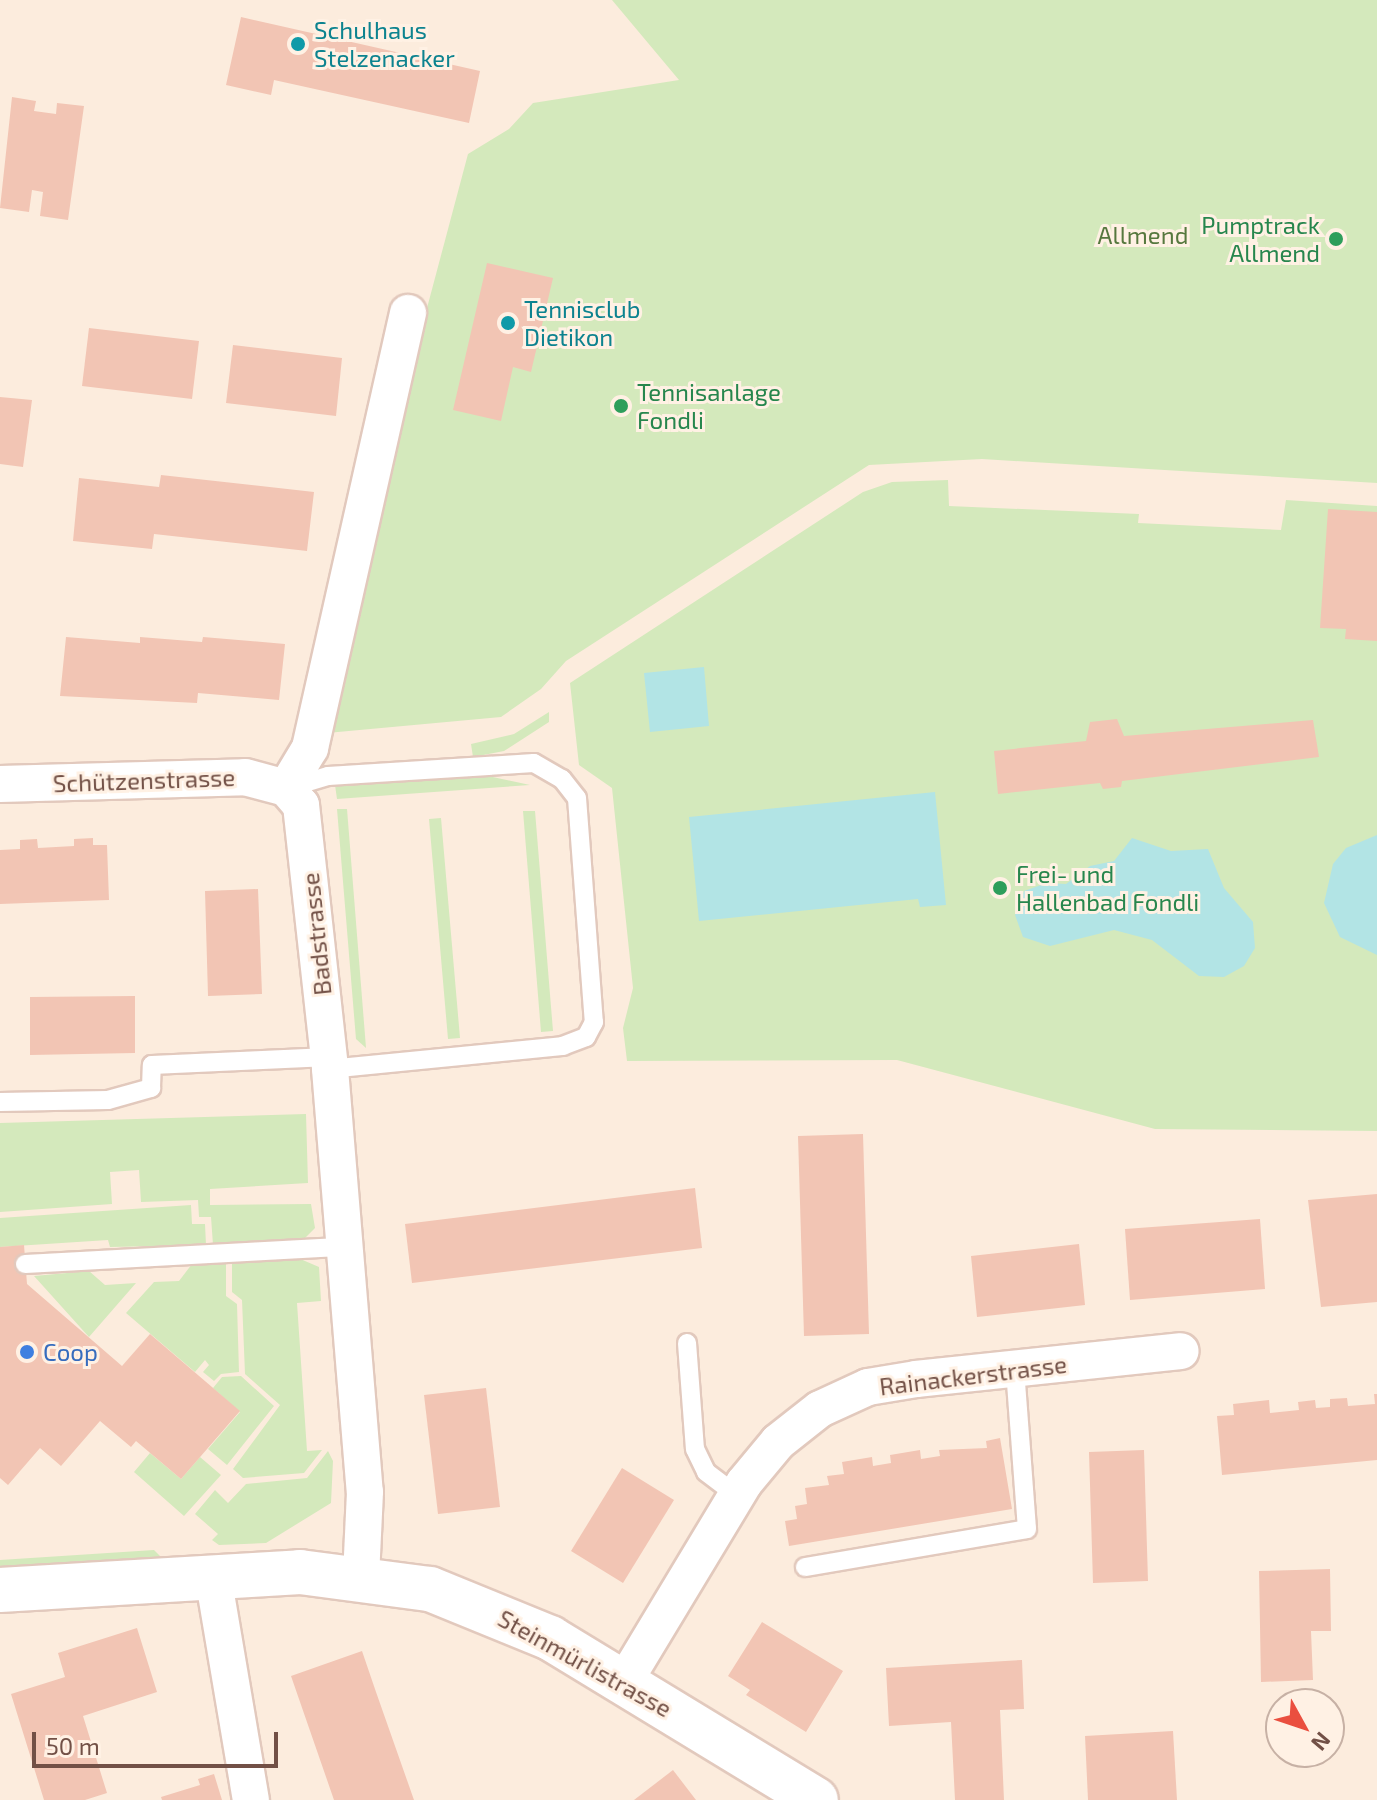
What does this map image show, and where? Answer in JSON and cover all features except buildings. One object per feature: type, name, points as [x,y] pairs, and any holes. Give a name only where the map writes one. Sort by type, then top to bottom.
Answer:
[{"type":"street","points":[[286,788],[310,748],[408,313]]},
{"type":"street","name":"Schützenstrasse","points":[[0,784],[245,777],[286,788]]},
{"type":"street","name":"Badstrasse","points":[[286,788],[304,814],[329,1063],[367,1517],[361,1577]]},
{"type":"street","name":"Rainackerstrasse","points":[[624,1682],[737,1495],[778,1442],[820,1409],[868,1387],[1181,1351]]},
{"type":"street","name":"Steinmürlistrasse","points":[[0,1590],[300,1572],[361,1577],[430,1589],[491,1610],[624,1682],[792,1794]]},
{"type":"street","points":[[213,1576],[251,1800]]},
{"type":"lane","points":[[0,1102],[108,1100],[151,1088],[152,1065],[329,1063],[563,1046],[586,1037],[594,1022],[577,798],[562,779],[534,763],[328,776],[286,788]]},
{"type":"lane","points":[[25,1264],[344,1247]]},
{"type":"lane","points":[[687,1343],[695,1449],[706,1472],[737,1495]]},
{"type":"lane","points":[[805,1567],[1027,1529],[1015,1369]]},
{"type":"green space","name":"Allmend","points":[[612,0],[1377,0],[1377,483],[982,459],[869,465],[566,661],[541,689],[501,717],[327,733],[390,447],[468,154],[509,129],[533,103],[679,80]]},
{"type":"green space","name":"Frei- und Hallenbad Fondli","points":[[948,480],[949,506],[1139,514],[1138,523],[1281,530],[1286,500],[1377,506],[1377,1131],[1155,1129],[897,1060],[627,1061],[623,1028],[633,988],[612,788],[579,765],[570,683],[863,492],[892,482]]},
{"type":"green space","points":[[549,712],[549,722],[504,751],[473,757],[471,744],[514,734]]},
{"type":"green space","points":[[479,774],[530,785],[337,799],[335,785]]},
{"type":"green space","points":[[337,809],[347,809],[366,1048],[356,1039]]},
{"type":"green space","points":[[523,811],[535,811],[553,1031],[541,1032]]},
{"type":"green space","points":[[441,818],[460,1038],[448,1039],[429,819]]},
{"type":"green space","points":[[306,1114],[308,1183],[210,1189],[210,1205],[311,1204],[315,1228],[304,1239],[213,1245],[211,1217],[199,1217],[198,1200],[141,1202],[139,1170],[110,1172],[112,1204],[0,1212],[0,1123]]},
{"type":"green space","points":[[191,1205],[192,1224],[205,1224],[206,1245],[110,1247],[108,1240],[0,1247],[0,1218]]},
{"type":"green space","points":[[298,1258],[319,1267],[321,1301],[297,1303],[307,1451],[322,1450],[304,1473],[243,1478],[233,1469],[280,1405],[245,1374],[242,1300],[232,1292],[232,1261]]},
{"type":"green space","points":[[226,1261],[226,1296],[237,1304],[239,1372],[221,1374],[214,1381],[203,1372],[209,1365],[205,1360],[195,1372],[126,1313],[154,1282],[179,1281],[192,1264]]},
{"type":"green space","points":[[89,1271],[105,1285],[136,1283],[89,1337],[34,1276]]},
{"type":"green space","points":[[241,1376],[274,1406],[227,1465],[208,1449],[240,1412],[213,1388],[222,1377]]},
{"type":"green space","points":[[328,1451],[333,1461],[331,1503],[266,1543],[219,1545],[212,1540],[218,1534],[195,1514],[215,1490],[228,1503],[246,1484],[307,1478]]},
{"type":"green space","points":[[150,1453],[181,1479],[200,1457],[221,1475],[184,1516],[134,1472]]},
{"type":"green space","points":[[154,1550],[162,1558],[0,1569],[0,1560]]},
{"type":"water","points":[[704,667],[709,726],[650,732],[644,673]]},
{"type":"water","points":[[935,792],[946,905],[920,907],[918,899],[699,921],[689,817]]},
{"type":"water","points":[[1377,835],[1377,955],[1340,937],[1324,903],[1333,864],[1346,848]]},
{"type":"water","points":[[1132,838],[1171,851],[1208,849],[1224,888],[1253,922],[1255,948],[1244,966],[1224,977],[1199,976],[1152,940],[1114,930],[1050,946],[1023,937],[1015,915],[1024,891],[1047,883],[1066,884],[1090,866],[1114,861]]},
{"type":"place","name":"Schulhaus Stelzenacker","points":[[298,44]]},
{"type":"place","name":"Pumptrack Allmend","points":[[1336,239]]},
{"type":"place","name":"Tennisclub Dietikon","points":[[508,323]]},
{"type":"place","name":"Tennisanlage Fondli","points":[[621,406]]},
{"type":"place","name":"Frei- und Hallenbad Fondli","points":[[1000,888]]},
{"type":"place","name":"Coop","points":[[27,1352]]}]
